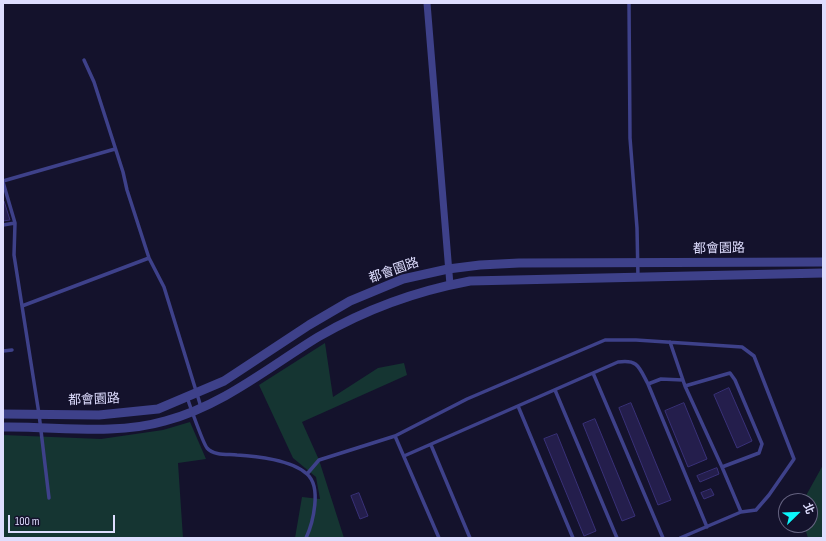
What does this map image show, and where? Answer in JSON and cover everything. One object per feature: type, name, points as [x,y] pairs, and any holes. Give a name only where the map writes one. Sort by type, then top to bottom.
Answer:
[{"type":"street","points":[[427,3],[450,284]]},
{"type":"street","name":"都會園路","points":[[3,414],[99,415],[158,409],[224,381],[309,325],[350,301],[403,279],[448,269],[480,265],[519,263],[639,264],[823,262]]},
{"type":"street","name":"都會園路","points":[[3,426],[40,426],[105,430],[166,421],[221,399],[318,337],[360,314],[402,297],[450,284],[470,281],[823,273]]},
{"type":"lane","points":[[629,3],[630,138],[639,264],[638,278]]},
{"type":"lane","points":[[84,60],[94,82],[149,258],[164,287],[196,393],[202,407]]},
{"type":"lane","points":[[49,498],[39,414],[14,255],[15,223],[3,181],[115,149]]},
{"type":"lane","points":[[3,225],[15,223]]},
{"type":"lane","points":[[22,306],[149,258]]},
{"type":"lane","points":[[307,474],[319,460],[395,436],[467,399],[605,340],[670,342],[742,347],[754,356],[794,459],[769,495],[756,510],[741,512],[680,538]]},
{"type":"lane","points":[[670,342],[685,386],[741,512]]},
{"type":"lane","points":[[3,351],[12,350]]},
{"type":"lane","points":[[404,456],[618,362],[630,360],[637,364],[648,384],[707,527]]},
{"type":"lane","points":[[685,386],[730,372],[736,380],[762,444],[759,453],[722,467]]},
{"type":"lane","points":[[593,373],[663,538]]},
{"type":"lane","points":[[648,384],[661,379],[683,380]]},
{"type":"lane","points":[[555,390],[617,538]]},
{"type":"lane","points":[[187,397],[207,448],[217,454],[254,457],[282,463],[307,474],[312,484],[315,505],[306,538]]},
{"type":"lane","points":[[518,406],[573,538]]},
{"type":"lane","points":[[395,436],[439,538]]},
{"type":"lane","points":[[430,445],[470,538]]},
{"type":"green space","points":[[325,343],[333,397],[378,368],[404,363],[407,375],[302,422],[319,460],[344,538],[295,538],[302,497],[320,499],[316,477],[293,458],[259,385]]},
{"type":"green space","points":[[190,422],[206,459],[178,463],[183,538],[3,538],[3,435],[101,439],[163,430]]},
{"type":"green space","points":[[823,465],[823,538],[808,538],[806,533],[818,533],[818,493],[807,493]]},
{"type":"building","points":[[4,201],[10,220],[3,221]]},
{"type":"building","points":[[729,388],[752,441],[737,448],[714,395]]},
{"type":"building","points":[[631,403],[671,500],[658,505],[619,408]]},
{"type":"building","points":[[684,403],[707,459],[688,467],[665,411]]},
{"type":"building","points":[[595,419],[635,516],[622,521],[583,424]]},
{"type":"building","points":[[557,434],[596,531],[584,536],[544,439]]},
{"type":"building","points":[[717,468],[719,474],[700,482],[697,476]]},
{"type":"building","points":[[711,489],[714,495],[704,499],[701,493]]},
{"type":"building","points":[[359,493],[368,516],[360,519],[351,496]]}]
